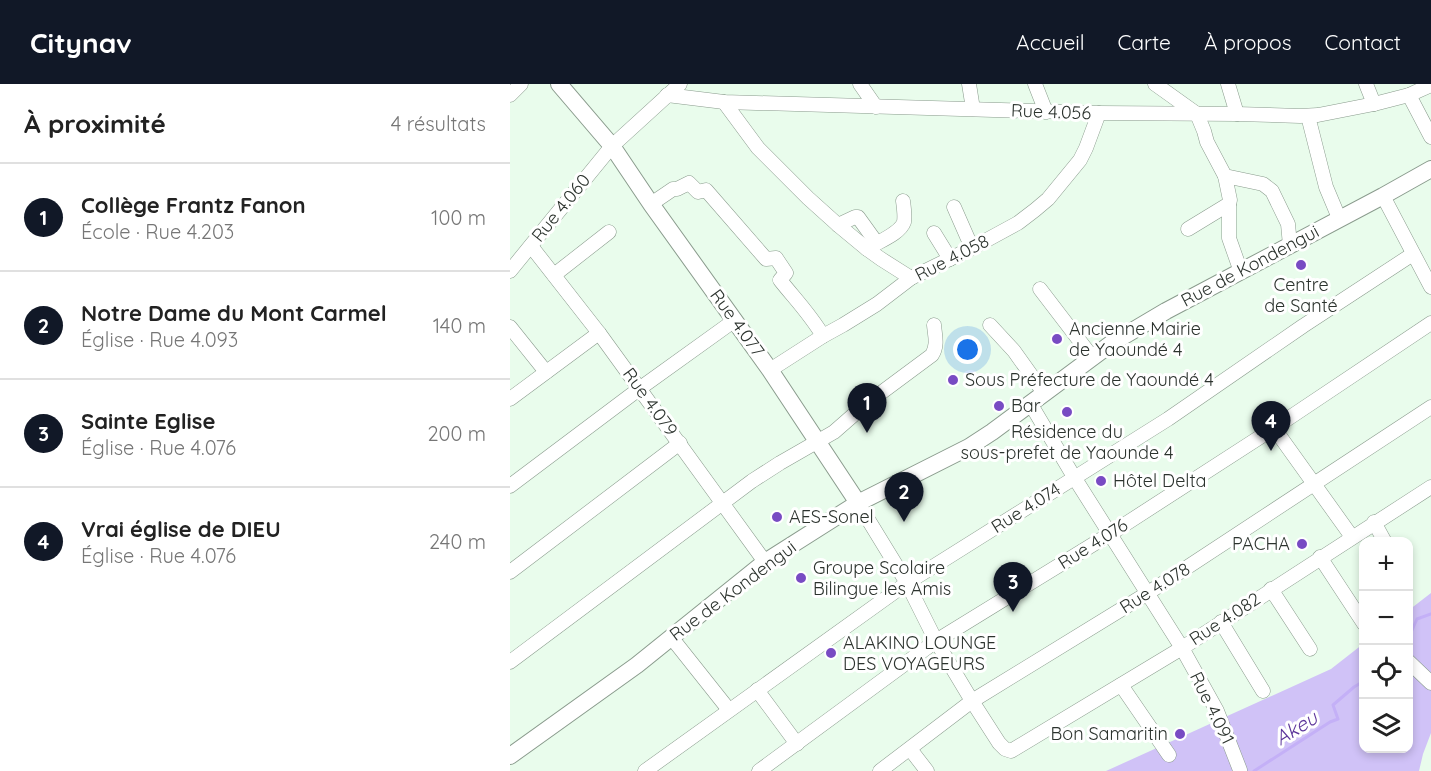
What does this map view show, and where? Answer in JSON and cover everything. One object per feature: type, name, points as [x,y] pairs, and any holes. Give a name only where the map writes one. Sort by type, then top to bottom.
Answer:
[{"type":"main road","name":"Rue 4.077","points":[[559,84],[612,146],[770,370],[858,503]]},
{"type":"main road","name":"Rue de Kondengui","points":[[510,756],[592,698],[765,562],[858,503],[969,447],[1092,357],[1166,311],[1431,169]]},
{"type":"street","points":[[510,94],[521,84]]},
{"type":"street","name":"Rue 4.060","points":[[510,271],[612,146],[680,84]]},
{"type":"street","points":[[860,84],[876,107]]},
{"type":"street","points":[[969,84],[973,109]]},
{"type":"street","points":[[1035,84],[1046,111]]},
{"type":"street","points":[[1155,84],[1197,114],[1207,142],[1225,176],[1230,200],[1229,238],[1240,272]]},
{"type":"street","points":[[1228,84],[1238,114]]},
{"type":"street","points":[[1366,84],[1374,104]]},
{"type":"street","name":"Rue 4.056","points":[[667,95],[724,102],[876,107],[1308,116],[1374,104],[1409,95],[1431,85]]},
{"type":"street","points":[[1409,95],[1431,137]]},
{"type":"street","points":[[724,102],[758,148],[808,198],[838,225],[858,217],[881,259],[911,278]]},
{"type":"street","name":"Rue 4.058","points":[[770,370],[877,304],[911,278],[1018,223],[1048,200],[1080,160],[1099,113]]},
{"type":"street","points":[[1308,116],[1326,187],[1339,218]]},
{"type":"street","points":[[1225,176],[1263,184],[1272,191],[1288,224],[1290,245]]},
{"type":"street","points":[[651,204],[673,189],[689,183],[698,192],[706,190],[766,259],[776,258],[786,273],[780,280],[805,309],[823,336]]},
{"type":"street","points":[[1383,196],[1431,287]]},
{"type":"street","points":[[872,245],[894,234],[900,228],[904,222],[903,201]]},
{"type":"street","points":[[1188,229],[1229,204]]},
{"type":"street","points":[[954,207],[972,248]]},
{"type":"street","points":[[554,275],[609,232]]},
{"type":"street","points":[[934,233],[950,259]]},
{"type":"street","name":"Rue 4.079","points":[[531,246],[680,443],[765,562]]},
{"type":"street","name":"Rue 4.074","points":[[645,771],[907,583],[1168,419],[1413,254]]},
{"type":"street","points":[[1040,289],[1092,357]]},
{"type":"street","points":[[510,486],[735,320]]},
{"type":"street","name":"Rue 4.076","points":[[759,771],[936,641],[1110,534],[1431,323]]},
{"type":"street","points":[[990,325],[1014,351],[1044,393]]},
{"type":"street","points":[[510,662],[780,462],[834,432],[866,404],[932,355],[936,343],[934,326]]},
{"type":"street","points":[[510,327],[546,372]]},
{"type":"street","points":[[510,399],[598,333]]},
{"type":"street","name":"Rue 4.091","points":[[1030,403],[1182,648],[1217,711],[1240,770]]},
{"type":"street","name":"Rue 4.078","points":[[880,771],[972,701],[1148,593],[1431,407]]},
{"type":"street","points":[[1274,428],[1352,537]]},
{"type":"street","points":[[510,572],[680,443]]},
{"type":"street","name":"Rue 4.082","points":[[972,701],[999,743],[1011,751],[1182,648],[1431,487]]},
{"type":"street","points":[[858,503],[907,583],[936,641],[972,701]]},
{"type":"street","points":[[1374,522],[1382,537]]},
{"type":"street","points":[[1320,558],[1359,616]]},
{"type":"street","points":[[1271,589],[1310,650]]},
{"type":"street","points":[[1221,622],[1263,691]]},
{"type":"street","points":[[672,637],[729,710]]},
{"type":"street","points":[[1413,666],[1431,683]]},
{"type":"street","points":[[1121,685],[1168,755]]},
{"type":"street","points":[[758,690],[797,744]]},
{"type":"street","points":[[910,749],[927,771]]},
{"type":"shaded area","points":[[1431,593],[1431,733],[1419,771],[1106,771],[1331,669],[1359,647],[1359,753],[1413,753],[1413,607]]},
{"type":"waterway","name":"Akeu","points":[[1413,628],[1417,619],[1431,614]]},
{"type":"waterway","name":"Akeu","points":[[1254,771],[1338,719],[1333,705],[1359,684]]},
{"type":"place","name":"Centre de Santé","points":[[1301,265]]},
{"type":"place","name":"Ancienne Mairie de Yaoundé 4","points":[[1057,339]]},
{"type":"place","name":"Sous Préfecture de Yaoundé 4","points":[[953,380]]},
{"type":"place","name":"Bar","points":[[999,406]]},
{"type":"place","name":"Résidence du sous-prefet de Yaounde 4","points":[[1067,412]]},
{"type":"place","name":"Collège Frantz Fanon","points":[[867,433]]},
{"type":"place","name":"Vrai église de DIEU","points":[[1271,451]]},
{"type":"place","name":"Hôtel Delta","points":[[1101,481]]},
{"type":"place","name":"AES-Sonel","points":[[777,517]]},
{"type":"place","name":"Notre Dame du Mont Carmel","points":[[904,522]]},
{"type":"place","name":"PACHA","points":[[1302,544]]},
{"type":"place","name":"Groupe Scolaire Bilingue les Amis","points":[[801,578]]},
{"type":"place","name":"Sainte Eglise","points":[[1013,612]]},
{"type":"place","name":"ALAKINO LOUNGE DES VOYAGEURS","points":[[831,653]]},
{"type":"place","name":"Bon Samaritin","points":[[1180,734]]}]
